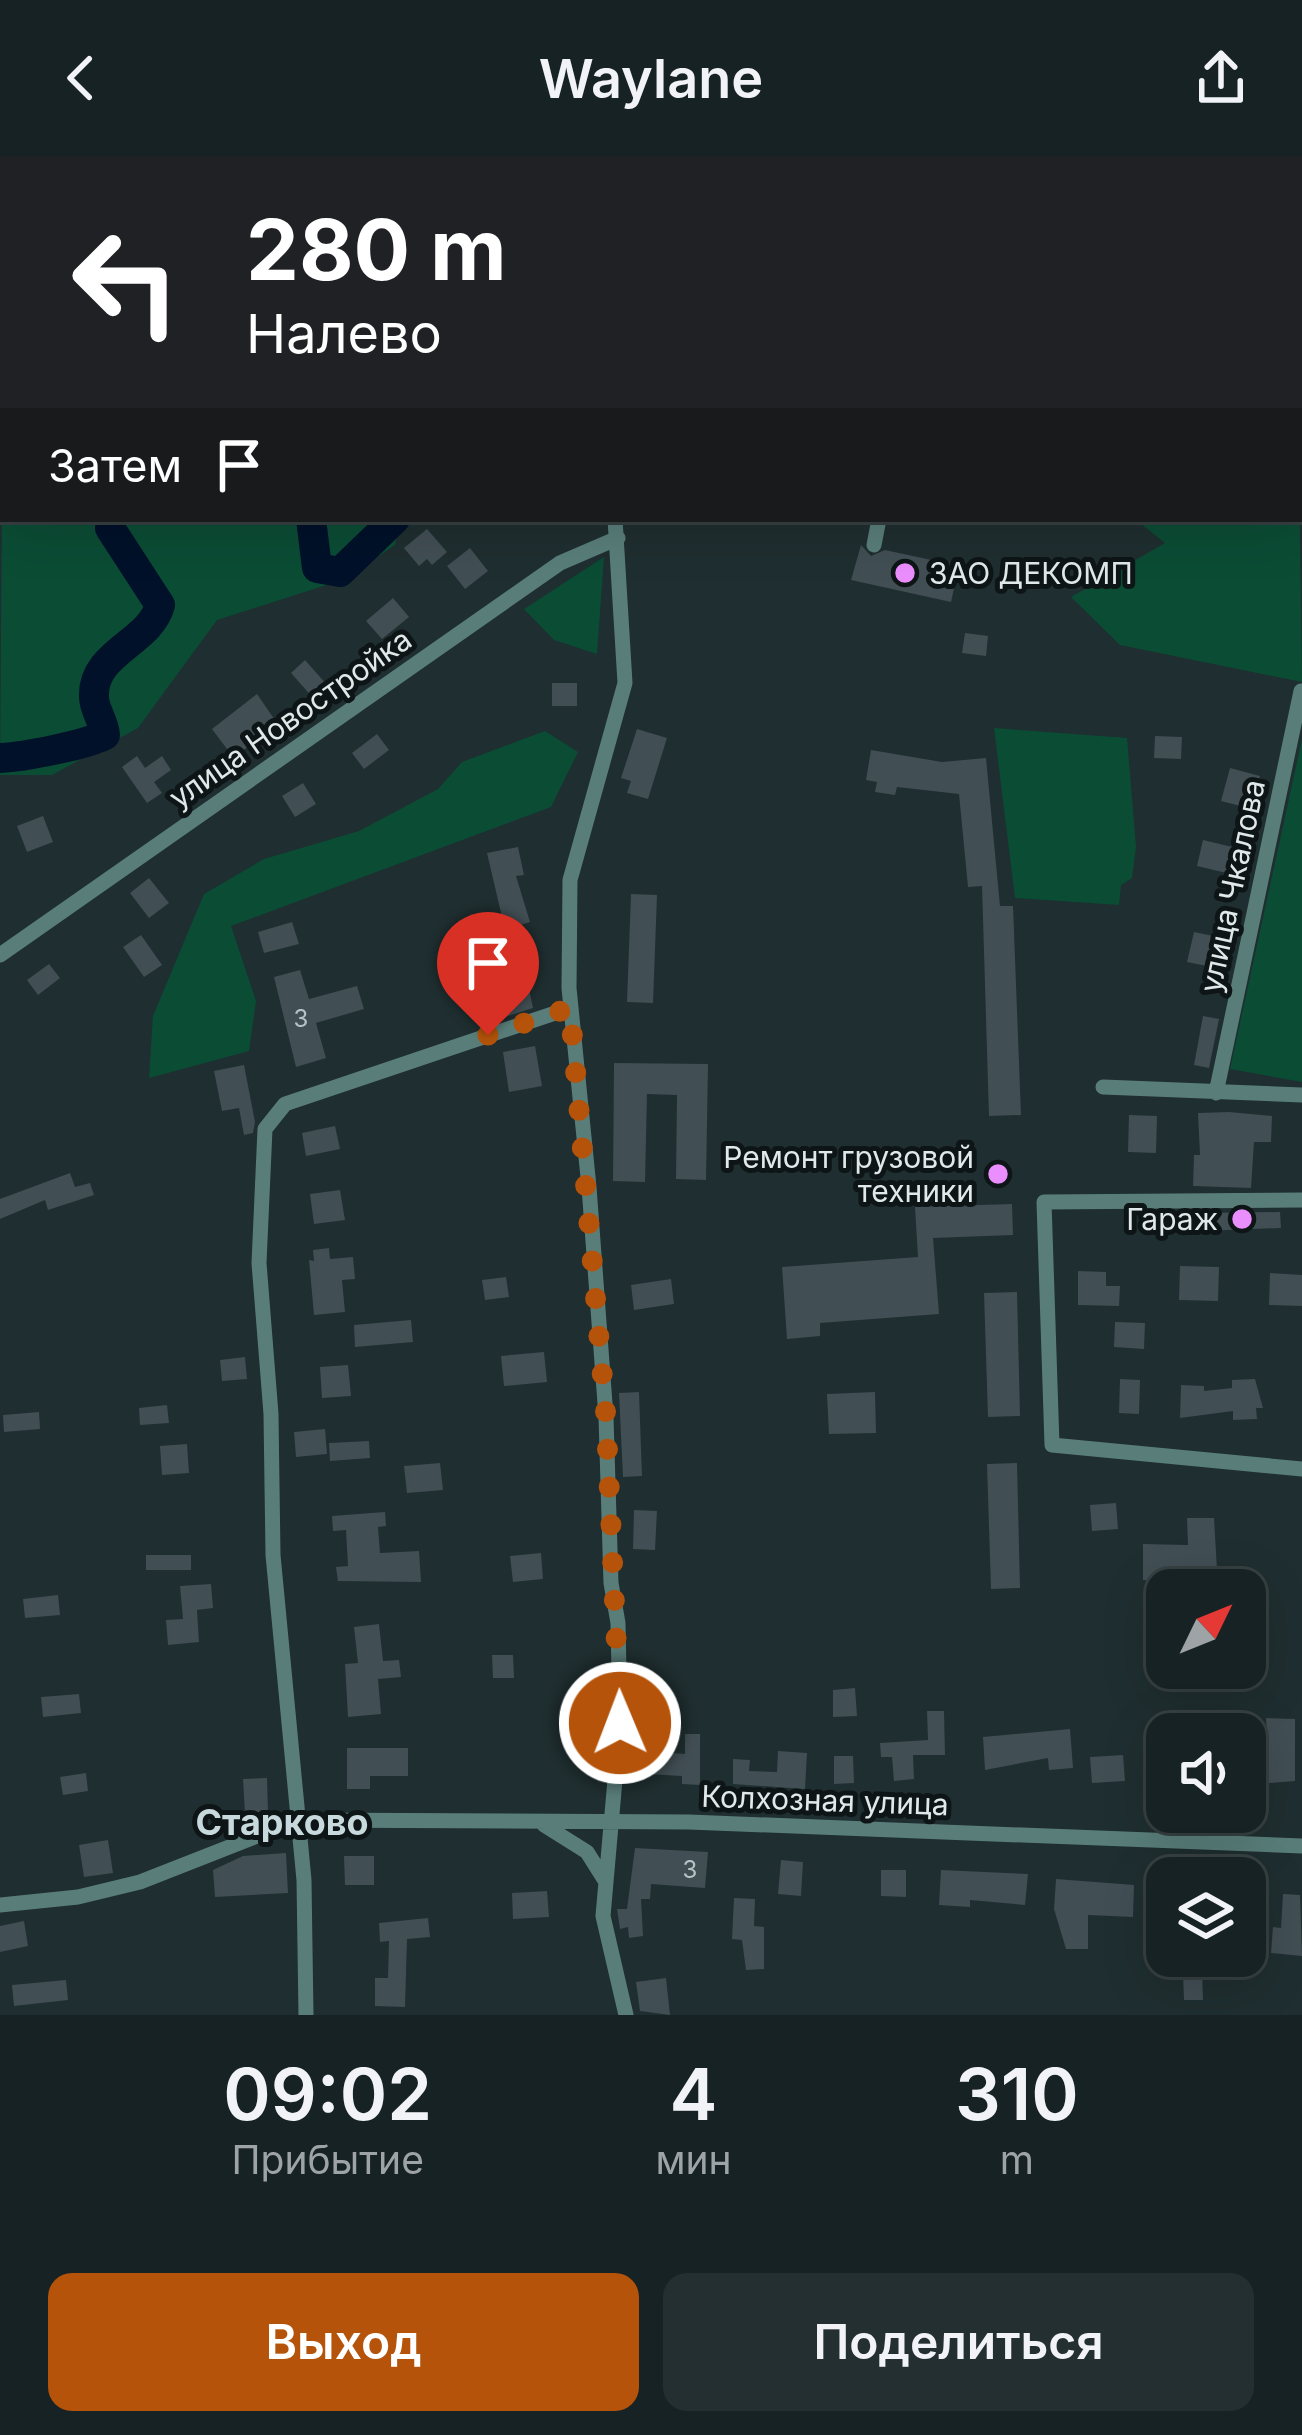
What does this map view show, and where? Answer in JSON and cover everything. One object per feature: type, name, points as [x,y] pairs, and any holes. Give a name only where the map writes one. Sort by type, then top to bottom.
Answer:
[{"type":"street","points":[[615,522],[625,683],[570,880],[570,1008],[589,1187],[606,1417],[611,1583],[618,1623],[620,1723],[602,1916],[626,2015]]},
{"type":"street","points":[[874,545],[878,522]]},
{"type":"street","name":"улица Новостройка","points":[[0,955],[560,563],[618,538]]},
{"type":"street","name":"улица Чкалова","points":[[1216,1093],[1301,691]]},
{"type":"street","points":[[306,2015],[298,1820],[273,1555],[271,1414],[259,1263],[265,1129],[285,1104],[570,1008]]},
{"type":"street","points":[[1103,1087],[1302,1096]]},
{"type":"street","points":[[1302,1200],[1044,1202],[1052,1445],[1302,1469]]},
{"type":"street","name":"Колхозная улица","points":[[0,1905],[78,1898],[140,1882],[298,1820],[608,1822],[1302,1846]]},
{"type":"street","points":[[542,1824],[587,1852],[604,1880]]},
{"type":"green space","points":[[2,522],[400,522],[395,545],[345,579],[217,620],[138,728],[52,775],[0,775]]},
{"type":"green space","points":[[1139,522],[1300,522],[1302,682],[1120,645],[1071,597],[1165,543]]},
{"type":"green space","points":[[604,557],[597,654],[554,640],[524,609]]},
{"type":"green space","points":[[994,728],[1127,738],[1136,847],[1132,878],[1121,885],[1119,905],[1015,898]]},
{"type":"green space","points":[[545,731],[578,752],[551,807],[231,926],[256,1001],[249,1051],[149,1078],[153,1016],[204,894],[264,859],[359,831],[438,789],[462,762]]},
{"type":"green space","points":[[1302,739],[1302,1082],[1230,1069]]},
{"type":"building","points":[[427,529],[447,552],[432,565],[427,559],[419,566],[404,548]]},
{"type":"building","name":"ЗАО ДЕКОМП","points":[[861,545],[871,556],[885,550],[959,566],[951,602],[851,580]]},
{"type":"building","points":[[470,548],[488,571],[465,589],[447,566]]},
{"type":"building","points":[[393,598],[409,617],[382,639],[366,621]]},
{"type":"building","points":[[965,633],[988,636],[986,656],[962,653]]},
{"type":"building","points":[[305,660],[328,686],[314,699],[291,673]]},
{"type":"building","points":[[552,683],[577,683],[577,706],[552,706]]},
{"type":"building","points":[[257,694],[279,726],[233,757],[212,729]]},
{"type":"building","points":[[637,729],[667,738],[648,799],[627,793],[631,781],[621,778]]},
{"type":"building","points":[[377,734],[389,750],[364,769],[352,753]]},
{"type":"building","points":[[1155,736],[1182,737],[1181,759],[1154,758]]},
{"type":"building","points":[[871,750],[942,762],[986,758],[1000,906],[1013,906],[1021,1115],[989,1116],[982,886],[968,887],[959,794],[897,787],[895,795],[875,792],[877,782],[866,780]]},
{"type":"building","points":[[137,756],[145,768],[162,756],[171,770],[154,782],[162,793],[147,803],[122,767]]},
{"type":"building","points":[[1230,768],[1260,776],[1252,809],[1221,801]]},
{"type":"building","points":[[303,783],[316,804],[295,817],[282,796]]},
{"type":"building","points":[[43,816],[53,842],[27,852],[17,826]]},
{"type":"building","points":[[1203,840],[1241,849],[1235,875],[1197,866]]},
{"type":"building","points":[[518,847],[524,875],[516,876],[530,922],[505,930],[487,853]]},
{"type":"building","points":[[149,878],[169,903],[149,918],[130,893]]},
{"type":"building","points":[[631,894],[657,895],[653,1003],[627,1002]]},
{"type":"building","points":[[292,922],[299,944],[264,953],[258,932]]},
{"type":"building","points":[[1194,932],[1223,938],[1217,968],[1187,962]]},
{"type":"building","points":[[141,935],[162,965],[144,977],[123,947]]},
{"type":"building","points":[[49,964],[60,978],[38,995],[27,980]]},
{"type":"building","points":[[300,970],[309,999],[357,986],[364,1009],[316,1023],[326,1058],[296,1067],[274,977]]},
{"type":"building","points":[[528,984],[533,1008],[499,1019],[493,991]]},
{"type":"building","points":[[1203,1016],[1219,1019],[1209,1068],[1194,1065]]},
{"type":"building","points":[[535,1046],[542,1086],[509,1092],[503,1052]]},
{"type":"building","points":[[614,1063],[708,1064],[706,1180],[676,1179],[677,1095],[647,1094],[645,1182],[613,1181]]},
{"type":"building","points":[[244,1065],[255,1122],[253,1133],[244,1135],[239,1108],[222,1111],[214,1071]]},
{"type":"building","points":[[1198,1113],[1272,1116],[1271,1142],[1254,1142],[1251,1188],[1193,1186],[1194,1155],[1200,1155]]},
{"type":"building","points":[[1129,1115],[1157,1116],[1156,1153],[1128,1152]]},
{"type":"building","points":[[335,1126],[340,1149],[306,1156],[302,1133]]},
{"type":"building","points":[[70,1173],[75,1187],[90,1183],[94,1195],[48,1210],[45,1200],[0,1219],[0,1199]]},
{"type":"building","points":[[340,1190],[345,1220],[314,1224],[310,1194]]},
{"type":"building","points":[[1012,1204],[1013,1235],[933,1238],[939,1314],[820,1323],[820,1336],[787,1339],[782,1267],[918,1257],[915,1207]]},
{"type":"building","name":"Гараж","points":[[1280,1212],[1281,1228],[1203,1231],[1202,1213]]},
{"type":"building","points":[[329,1248],[330,1259],[353,1257],[355,1279],[342,1280],[345,1312],[314,1315],[309,1260],[314,1261],[313,1250]]},
{"type":"building","points":[[1180,1266],[1219,1267],[1218,1301],[1179,1300]]},
{"type":"building","points":[[1078,1271],[1106,1272],[1106,1286],[1120,1286],[1119,1306],[1078,1305]]},
{"type":"building","points":[[1270,1273],[1302,1275],[1302,1306],[1269,1305]]},
{"type":"building","points":[[506,1277],[509,1297],[485,1300],[482,1280]]},
{"type":"building","points":[[671,1279],[674,1304],[634,1310],[631,1285]]},
{"type":"building","points":[[1017,1292],[1020,1416],[988,1417],[984,1293]]},
{"type":"building","points":[[411,1320],[413,1342],[355,1347],[354,1325]]},
{"type":"building","points":[[1115,1322],[1145,1323],[1144,1349],[1114,1347]]},
{"type":"building","points":[[544,1352],[547,1382],[504,1386],[501,1356]]},
{"type":"building","points":[[245,1357],[247,1379],[222,1381],[220,1360]]},
{"type":"building","points":[[348,1365],[351,1396],[322,1398],[320,1367]]},
{"type":"building","points":[[1120,1379],[1140,1380],[1139,1414],[1119,1413]]},
{"type":"building","points":[[1255,1379],[1263,1408],[1256,1408],[1257,1419],[1233,1420],[1233,1411],[1180,1418],[1181,1385],[1204,1386],[1204,1391],[1232,1388],[1232,1380]]},
{"type":"building","points":[[639,1392],[642,1476],[623,1477],[619,1393]]},
{"type":"building","points":[[875,1392],[876,1433],[829,1434],[827,1394]]},
{"type":"building","points":[[167,1405],[169,1423],[140,1425],[139,1408]]},
{"type":"building","points":[[39,1412],[40,1429],[4,1432],[3,1415]]},
{"type":"building","points":[[325,1429],[327,1454],[296,1457],[294,1432]]},
{"type":"building","points":[[369,1441],[370,1458],[330,1461],[329,1443]]},
{"type":"building","points":[[187,1444],[189,1473],[162,1475],[160,1446]]},
{"type":"building","points":[[440,1463],[443,1490],[407,1493],[404,1466]]},
{"type":"building","points":[[1017,1463],[1020,1588],[991,1589],[987,1464]]},
{"type":"building","points":[[1116,1503],[1118,1529],[1092,1531],[1090,1505]]},
{"type":"building","points":[[634,1510],[657,1511],[655,1550],[633,1549]]},
{"type":"building","points":[[385,1512],[386,1526],[378,1527],[380,1553],[419,1551],[421,1582],[338,1581],[336,1567],[348,1566],[346,1530],[333,1531],[332,1516]]},
{"type":"building","points":[[1187,1518],[1214,1518],[1217,1569],[1146,1569],[1143,1580],[1143,1544],[1188,1545]]},
{"type":"building","points":[[541,1553],[543,1579],[513,1582],[510,1556]]},
{"type":"building","points":[[146,1555],[191,1555],[191,1570],[146,1570]]},
{"type":"building","points":[[211,1584],[213,1608],[197,1610],[199,1642],[168,1645],[166,1620],[183,1619],[180,1586]]},
{"type":"building","points":[[58,1595],[60,1615],[25,1618],[23,1599]]},
{"type":"building","points":[[379,1624],[383,1661],[399,1660],[401,1677],[378,1679],[381,1714],[348,1717],[345,1664],[358,1663],[354,1627]]},
{"type":"building","points":[[492,1655],[513,1655],[514,1678],[493,1678]]},
{"type":"building","points":[[855,1688],[857,1716],[833,1717],[833,1690]]},
{"type":"building","points":[[79,1694],[81,1713],[43,1717],[41,1697]]},
{"type":"building","points":[[927,1711],[944,1711],[945,1755],[913,1755],[914,1779],[894,1781],[892,1757],[881,1757],[880,1743],[928,1740]]},
{"type":"building","points":[[1266,1718],[1295,1719],[1295,1781],[1269,1783]]},
{"type":"building","points":[[1070,1729],[1073,1768],[1049,1770],[1048,1758],[985,1770],[983,1737]]},
{"type":"building","points":[[685,1734],[700,1734],[700,1785],[682,1784],[682,1776],[647,1774],[648,1751],[685,1754]]},
{"type":"building","points":[[347,1748],[408,1748],[408,1776],[370,1776],[370,1789],[347,1789]]},
{"type":"building","points":[[778,1751],[807,1753],[805,1789],[733,1784],[733,1759],[750,1760],[749,1771],[777,1772]]},
{"type":"building","points":[[1123,1755],[1125,1781],[1092,1783],[1090,1757]]},
{"type":"building","points":[[834,1756],[853,1756],[854,1783],[834,1784]]},
{"type":"building","points":[[86,1773],[88,1791],[63,1795],[60,1777]]},
{"type":"building","points":[[267,1778],[268,1813],[245,1814],[243,1779]]},
{"type":"building","points":[[108,1840],[113,1873],[84,1877],[79,1845]]},
{"type":"building","points":[[635,1848],[708,1852],[705,1888],[651,1884],[650,1899],[641,1899],[643,1936],[629,1938],[628,1927],[620,1929],[617,1909],[627,1909]]},
{"type":"building","points":[[286,1853],[288,1893],[215,1897],[213,1870],[243,1856]]},
{"type":"building","points":[[344,1856],[374,1856],[374,1885],[345,1885]]},
{"type":"building","points":[[781,1860],[803,1862],[801,1896],[778,1894]]},
{"type":"building","points":[[881,1870],[906,1870],[906,1897],[881,1896]]},
{"type":"building","points":[[941,1870],[1028,1874],[1025,1905],[970,1900],[970,1907],[939,1905]]},
{"type":"building","points":[[1056,1879],[1134,1885],[1133,1917],[1088,1915],[1088,1949],[1066,1949],[1054,1909]]},
{"type":"building","points":[[547,1891],[549,1917],[513,1919],[512,1893]]},
{"type":"building","points":[[1283,1894],[1300,1895],[1302,1956],[1271,1953],[1273,1927],[1281,1928]]},
{"type":"building","points":[[734,1898],[755,1899],[754,1926],[764,1927],[764,1969],[746,1970],[742,1940],[732,1939]]},
{"type":"building","points":[[428,1918],[430,1937],[407,1939],[405,2007],[375,2006],[375,1978],[388,1978],[389,1941],[380,1942],[379,1923]]},
{"type":"building","points":[[24,1921],[28,1946],[0,1952],[0,1926]]},
{"type":"building","points":[[1183,1977],[1202,1977],[1203,2000],[1184,2000]]},
{"type":"building","points":[[666,1978],[670,2015],[640,2011],[636,1982]]},
{"type":"building","points":[[66,1980],[68,2000],[14,2006],[12,1985]]},
{"type":"waterway","points":[[0,758],[54,750],[105,735],[94,702],[96,682],[111,658],[145,629],[160,605],[110,528],[111,522]]},
{"type":"waterway","points":[[311,522],[317,568],[340,572],[392,522]]},
{"type":"place","name":"ЗАО ДЕКОМП","points":[[905,573]]},
{"type":"place","name":"Ремонт грузовой техники","points":[[998,1174]]},
{"type":"place","name":"Гараж","points":[[1242,1219]]},
{"type":"district","name":"Старково","points":[[282,1822]]},
{"type":"route","points":[[488,1035],[570,1008],[606,1417],[620,1723]]}]
